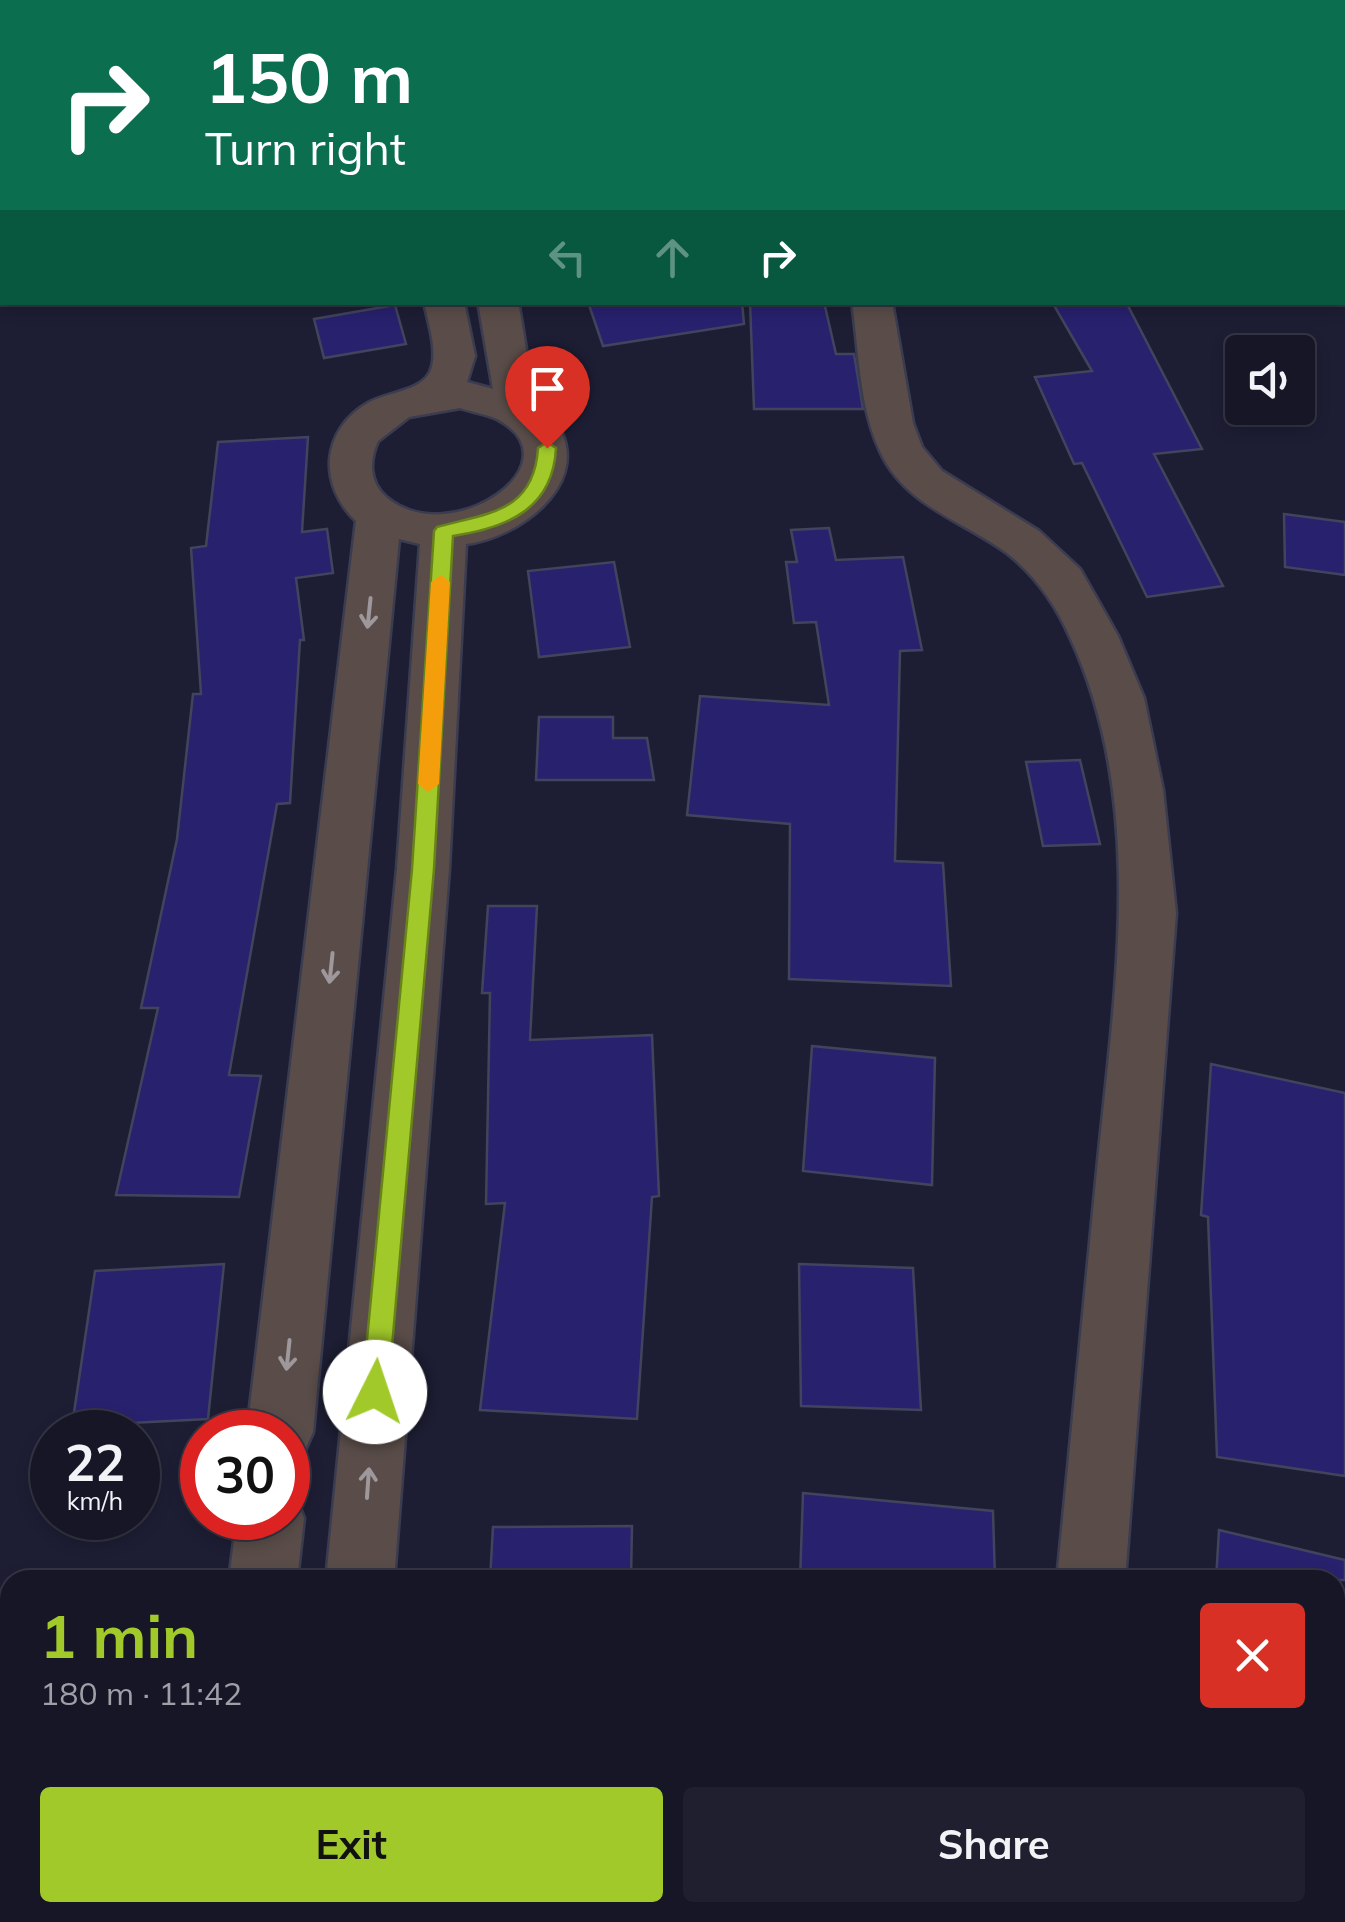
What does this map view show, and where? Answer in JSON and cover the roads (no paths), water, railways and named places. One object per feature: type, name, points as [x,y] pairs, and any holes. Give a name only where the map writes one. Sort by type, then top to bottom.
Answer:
[{"type":"street","points":[[428,396],[461,394],[491,398],[518,410],[537,427],[547,448],[546,472],[533,494],[510,513],[480,526],[444,531],[410,528],[379,516],[359,500],[348,480],[348,458],[357,437],[374,419],[447,387],[454,373],[444,305]]},
{"type":"street","points":[[499,305],[518,410]]},
{"type":"street","points":[[872,305],[888,405],[902,452],[926,482],[1023,542],[1063,580],[1094,636],[1119,698],[1138,790],[1148,913],[1092,1570]]},
{"type":"street","points":[[282,1410],[379,516]]},
{"type":"street","points":[[361,1570],[423,869],[444,531]]},
{"type":"street","points":[[349,792],[428,791]]},
{"type":"street","points":[[341,871],[423,869]]},
{"type":"street","points":[[310,1178],[393,1178]]},
{"type":"street","points":[[297,1278],[384,1278]]},
{"type":"street","points":[[264,1570],[268,1540]]}]
